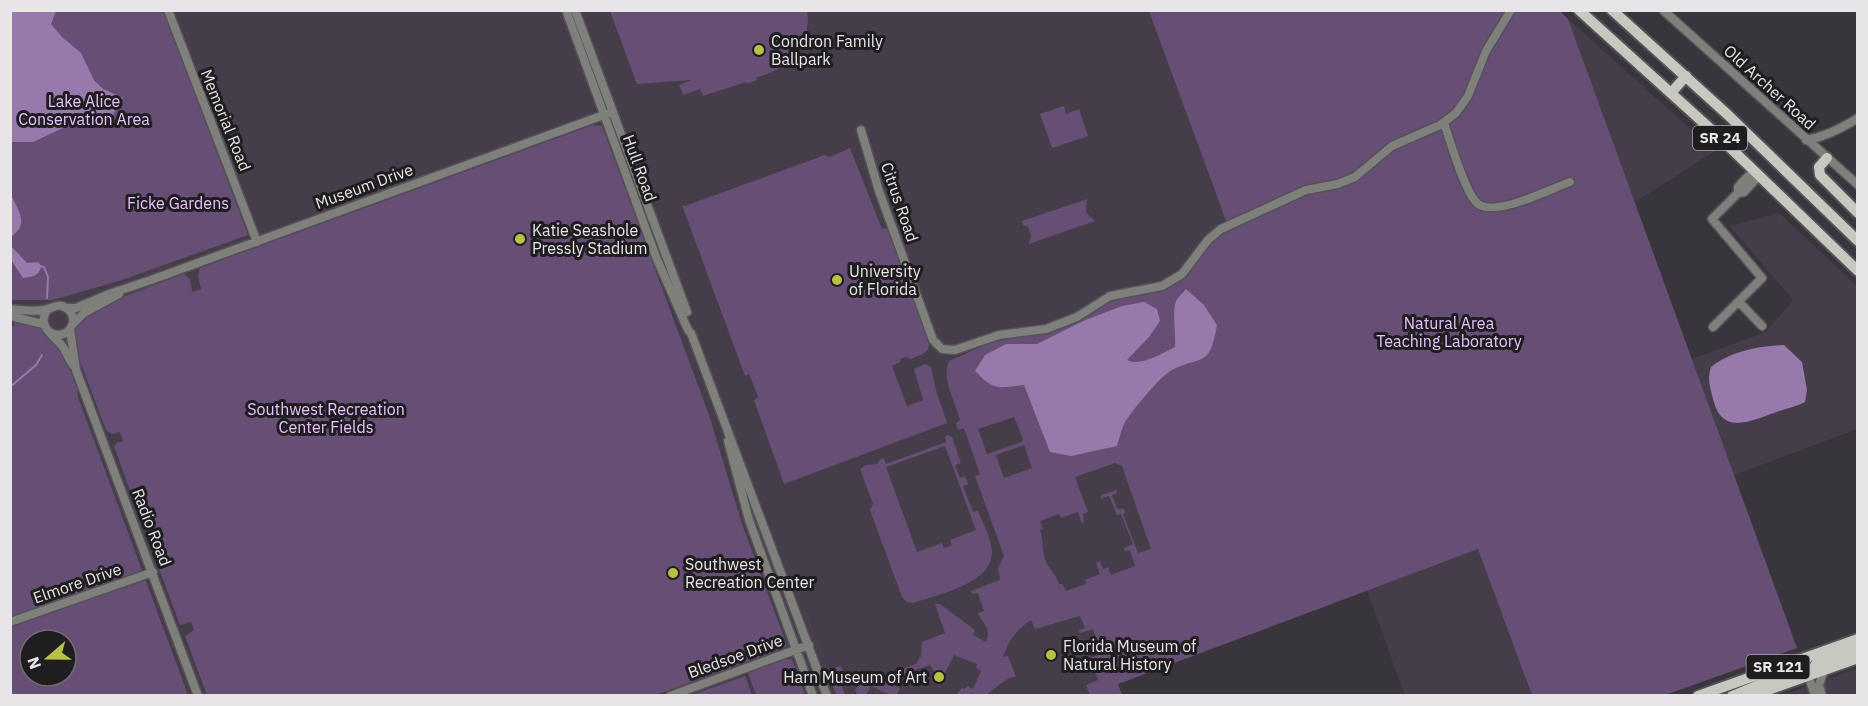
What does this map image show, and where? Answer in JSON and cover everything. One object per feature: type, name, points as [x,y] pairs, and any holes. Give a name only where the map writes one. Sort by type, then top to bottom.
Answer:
[{"type":"main road","name":"SR 24","points":[[1579,10],[1757,172],[1857,271]]},
{"type":"main road","name":"SR 24","points":[[1612,10],[1772,157],[1857,241]]},
{"type":"main road","points":[[1671,93],[1686,76]]},
{"type":"main road","points":[[1757,172],[1772,157]]},
{"type":"main road","points":[[1827,158],[1819,167],[1820,175],[1857,213]]},
{"type":"main road","name":"SR 121","points":[[1698,696],[1857,639]]},
{"type":"main road","points":[[1808,675],[1817,663],[1857,648]]},
{"type":"main road","points":[[1732,696],[1799,668],[1808,657]]},
{"type":"main road","name":"SR 121","points":[[1751,696],[1857,658]]},
{"type":"street","name":"Memorial Road","points":[[168,10],[257,242]]},
{"type":"street","name":"Hull Road","points":[[566,10],[608,113]]},
{"type":"street","name":"Hull Road","points":[[575,10],[656,257],[691,333],[827,696]]},
{"type":"street","points":[[1511,10],[1486,51],[1466,100],[1444,123],[1471,195],[1483,206],[1502,207],[1570,182]]},
{"type":"street","name":"Old Archer Road","points":[[1663,10],[1857,185]]},
{"type":"street","name":"Museum Drive","points":[[66,308],[76,308],[608,113]]},
{"type":"street","points":[[1806,140],[1817,138],[1845,126],[1857,118]]},
{"type":"street","name":"Citrus Road","points":[[861,130],[879,191],[928,329],[934,342],[942,349],[955,350],[999,335],[1046,329],[1077,317],[1110,296],[1162,286],[1184,272],[1208,240],[1218,231],[1306,190],[1346,181],[1394,145],[1444,123]]},
{"type":"street","points":[[1713,327],[1762,278],[1712,219],[1738,193],[1744,192],[1756,179],[1757,172]]},
{"type":"street","name":"Museum Drive","points":[[71,327],[84,313],[126,289]]},
{"type":"street","points":[[1739,302],[1762,326]]},
{"type":"street","points":[[10,309],[31,311],[48,309],[57,305],[66,308],[72,316],[71,327],[62,335],[53,335],[43,324],[44,314],[48,309]]},
{"type":"street","points":[[10,316],[43,324]]},
{"type":"street","name":"Radio Road","points":[[71,327],[76,370]]},
{"type":"street","name":"Radio Road","points":[[48,332],[63,347],[76,370],[198,696]]},
{"type":"street","name":"Hull Road","points":[[720,411],[749,520],[813,696]]},
{"type":"street","name":"Elmore Drive","points":[[10,622],[153,572]]},
{"type":"street","name":"Bledsoe Drive","points":[[670,696],[809,645]]},
{"type":"street","points":[[1822,696],[1820,685],[1824,670]]},
{"type":"street","points":[[1808,675],[1815,696]]},
{"type":"shaded area","points":[[11,10],[56,11],[51,24],[81,53],[94,80],[103,89],[123,98],[112,116],[78,121],[33,142],[12,142],[11,145]]},
{"type":"shaded area","name":"University of Florida","points":[[10,11],[1559,11],[1715,151],[1635,202],[1692,359],[1766,332],[1793,300],[1730,226],[1779,213],[1857,286],[1857,429],[1734,475],[1797,648],[1665,695],[1405,695],[1367,591],[1118,684],[1122,695],[11,695]]},
{"type":"shaded area","points":[[10,193],[21,216],[20,227],[11,237]]},
{"type":"shaded area","points":[[10,245],[27,263],[38,262],[41,266],[37,274],[23,278],[11,260]]},
{"type":"shaded area","points":[[1186,289],[1204,305],[1217,325],[1210,350],[1202,359],[1180,366],[1159,381],[1127,419],[1117,446],[1071,456],[1050,452],[1024,385],[997,387],[987,382],[975,371],[985,355],[1006,344],[1037,344],[1083,321],[1122,306],[1144,302],[1157,309],[1160,321],[1149,337],[1127,360],[1138,362],[1151,358],[1175,347],[1175,305]]},
{"type":"shaded area","points":[[1784,345],[1802,362],[1807,390],[1805,402],[1747,422],[1730,422],[1723,418],[1717,411],[1711,391],[1709,379],[1711,367],[1727,357],[1746,350]]},
{"type":"shaded area","points":[[1857,669],[1857,695],[1783,695]]},
{"type":"green space","name":"Natural Area Teaching Laboratory","points":[[1559,10],[1568,19],[1797,648],[1665,695],[1532,695],[1478,549],[1118,684],[1122,695],[1090,695],[1086,685],[1098,680],[1090,658],[1102,654],[1093,629],[1080,633],[1079,630],[1085,628],[1080,616],[1035,629],[1031,620],[1021,627],[1010,641],[1003,657],[1008,656],[1016,677],[1009,678],[988,693],[989,695],[956,695],[967,686],[973,689],[981,671],[976,668],[977,664],[954,655],[945,673],[936,674],[930,665],[900,675],[894,685],[900,688],[897,694],[890,695],[871,686],[866,695],[857,695],[855,690],[859,685],[916,664],[921,656],[922,642],[945,633],[935,604],[940,604],[975,630],[973,635],[986,642],[988,637],[978,613],[984,611],[978,593],[972,594],[971,591],[1000,580],[998,568],[1004,556],[975,476],[980,474],[964,428],[958,430],[956,423],[960,420],[948,382],[949,361],[992,342],[1053,331],[1112,300],[1146,295],[1163,289],[1181,280],[1212,241],[1229,229],[1149,11]],"holes":[[[1014,417],[1023,439],[1022,442],[987,454],[978,429]],[[1024,445],[1032,468],[1004,478],[996,455]],[[1115,463],[1122,466],[1151,549],[1138,553],[1123,514],[1124,509],[1117,509],[1112,495],[1117,493],[1117,490],[1101,495],[1101,499],[1109,496],[1117,515],[1121,514],[1133,544],[1124,548],[1125,551],[1130,550],[1135,566],[1111,575],[1108,567],[1103,569],[1100,561],[1096,563],[1100,574],[1085,580],[1086,584],[1066,591],[1063,584],[1059,584],[1045,560],[1040,530],[1043,529],[1040,521],[1059,514],[1061,518],[1078,512],[1082,524],[1084,523],[1083,514],[1088,512],[1075,477]]]},
{"type":"green space","name":"Lake Alice Conservation Area","points":[[10,11],[164,11],[248,235],[122,280],[67,296],[51,300],[11,300]]},
{"type":"green space","points":[[610,11],[807,11],[808,19],[803,42],[797,39],[795,44],[801,46],[787,63],[747,84],[746,82],[703,96],[700,89],[683,95],[679,85],[691,80],[637,84]]},
{"type":"green space","points":[[1064,106],[1066,114],[1079,109],[1088,136],[1052,148],[1040,114]]},
{"type":"green space","name":"Southwest Recreation Center Fields","points":[[593,125],[602,126],[709,415],[743,527],[787,645],[783,649],[655,695],[207,695],[185,636],[194,630],[191,622],[180,625],[152,550],[147,529],[137,510],[114,446],[118,442],[123,442],[120,432],[112,434],[106,430],[72,340],[73,330],[81,319],[114,300],[184,274],[190,279],[192,292],[201,289],[198,276],[200,268]]},
{"type":"green space","points":[[850,148],[882,229],[888,228],[929,342],[924,354],[911,359],[901,358],[900,362],[892,366],[907,406],[923,400],[914,369],[925,364],[931,367],[947,423],[784,484],[754,400],[758,397],[749,374],[745,376],[682,205],[685,206],[825,155],[830,157]]},
{"type":"green space","points":[[1087,199],[1086,212],[1095,221],[1029,244],[1031,235],[1028,227],[1023,225],[1022,221]]},
{"type":"green space","points":[[15,320],[40,327],[56,342],[64,355],[188,695],[11,695],[10,325],[14,326]]},
{"type":"green space","points":[[948,435],[952,437],[961,463],[955,465],[960,478],[965,476],[968,484],[963,486],[973,512],[978,511],[988,536],[992,551],[990,562],[984,572],[962,586],[913,603],[907,602],[902,597],[870,510],[873,504],[860,469],[866,465],[877,464],[881,459],[884,459],[886,464],[946,442],[945,437]],"holes":[[[945,446],[976,530],[950,540],[952,545],[944,548],[942,543],[917,552],[886,467]]]},
{"type":"green space","points":[[762,494],[830,678],[838,675],[835,668],[841,666],[848,683],[842,687],[845,695],[836,695]]},
{"type":"green space","points":[[786,659],[792,659],[805,695],[756,695],[748,673]]},
{"type":"green space","points":[[745,676],[752,695],[692,695]]},
{"type":"waterway","points":[[39,266],[44,267],[48,277],[47,298]]},
{"type":"waterway","points":[[10,387],[36,365],[42,355]]},
{"type":"place","name":"Condron Family Ballpark","points":[[759,50]]},
{"type":"place","name":"Katie Seashole Pressly Stadium","points":[[520,239]]},
{"type":"place","name":"University of Florida","points":[[837,280]]},
{"type":"place","name":"Southwest Recreation Center","points":[[673,573]]},
{"type":"place","name":"Florida Museum of Natural History","points":[[1051,655]]},
{"type":"place","name":"Harn Museum of Art","points":[[939,677]]},
{"type":"park label","name":"Ficke Gardens","points":[[178,203]]}]
